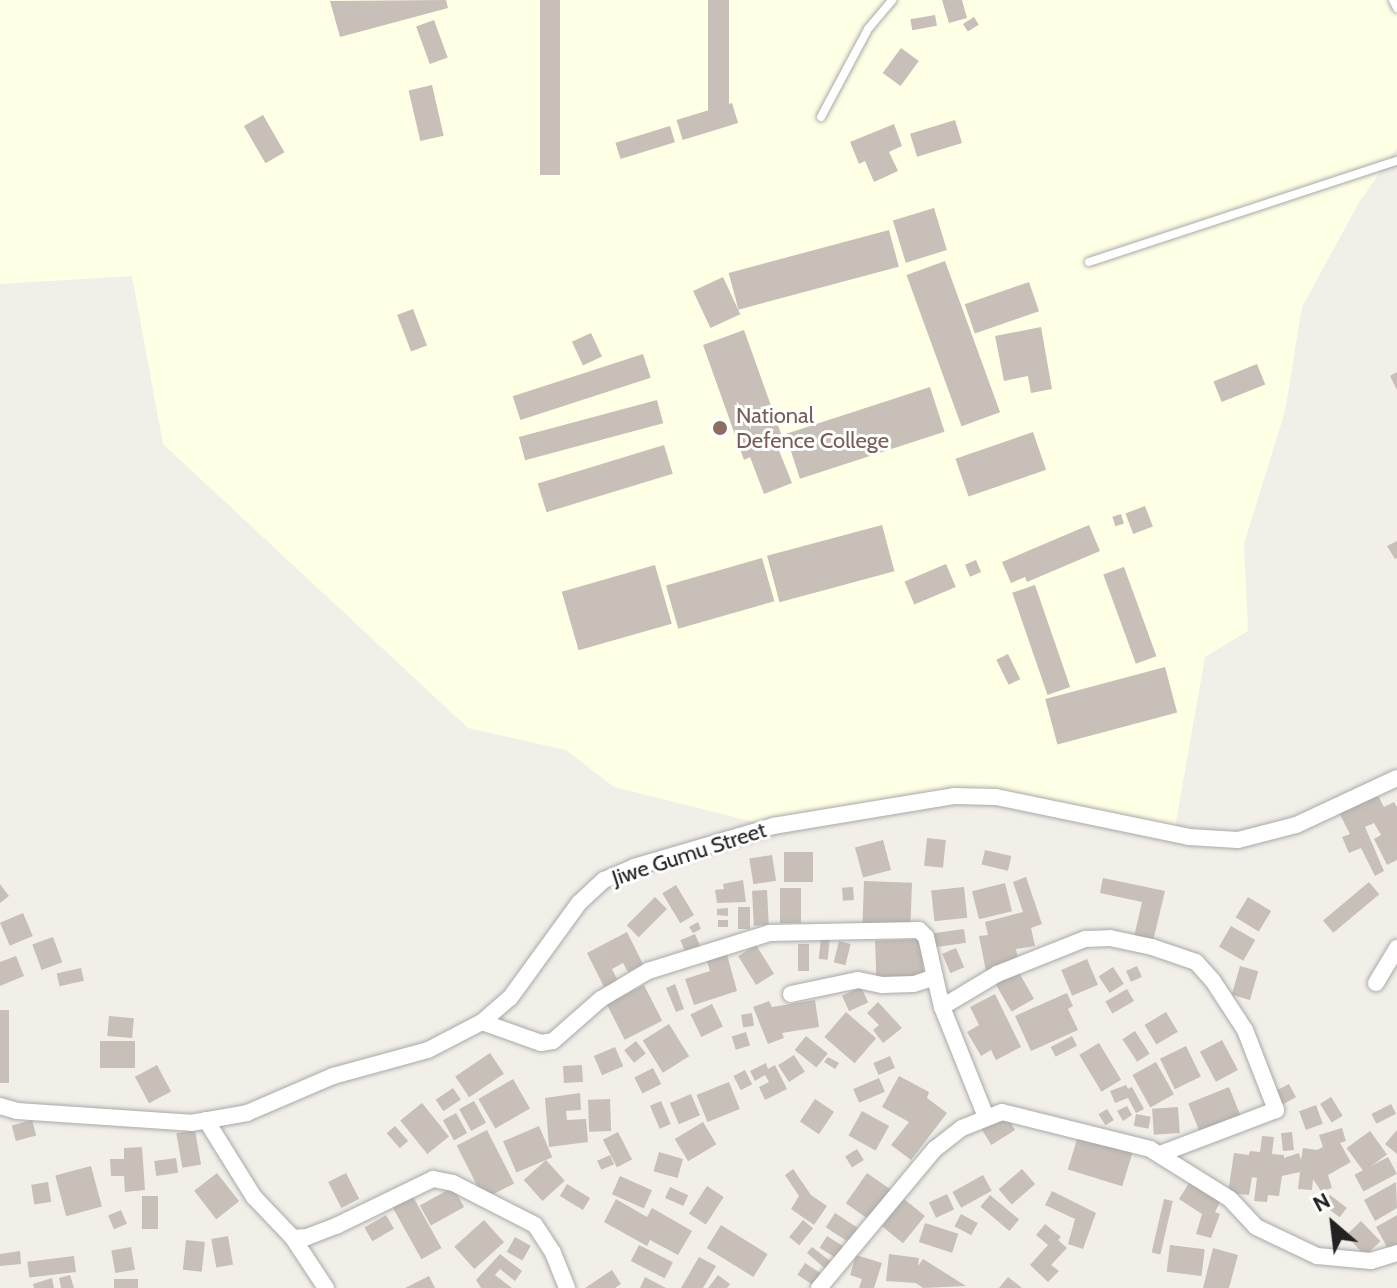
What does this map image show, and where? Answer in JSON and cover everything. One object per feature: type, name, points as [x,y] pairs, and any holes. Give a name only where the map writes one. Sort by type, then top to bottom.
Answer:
[{"type":"street","name":"Jiwe Gumu Street","points":[[0,1106],[17,1111],[191,1123],[247,1113],[333,1076],[428,1050],[482,1022],[510,998],[579,903],[604,880],[634,867],[773,826],[954,796],[996,797],[1189,837],[1238,840],[1296,825],[1397,778]]},
{"type":"street","points":[[482,1022],[541,1043],[553,1041],[601,999],[648,971],[769,933],[919,930],[926,937],[942,1007],[986,1117]]},
{"type":"street","points":[[942,1007],[997,974],[1085,939],[1124,941],[1196,962],[1213,981],[1245,1030],[1276,1110],[1160,1154]]},
{"type":"street","points":[[1376,983],[1397,948]]},
{"type":"street","points":[[791,994],[858,980],[882,985],[914,984],[935,977]]},
{"type":"street","points":[[819,1288],[935,1149],[962,1128],[1002,1112],[1160,1154],[1230,1199],[1256,1227],[1281,1242],[1317,1256],[1371,1261],[1397,1253]]},
{"type":"street","points":[[206,1120],[254,1197],[293,1238],[326,1288]]},
{"type":"street","points":[[293,1238],[307,1237],[336,1226],[410,1187],[433,1179],[535,1225],[553,1253],[567,1288]]},
{"type":"lane","points":[[821,117],[868,29],[892,0]]},
{"type":"lane","points":[[1393,0],[1397,8]]},
{"type":"lane","points":[[1089,262],[1397,161]]},
{"type":"shaded area","name":"National Defence College","points":[[0,0],[1397,0],[1397,148],[1358,204],[1302,307],[1285,411],[1244,544],[1248,631],[1205,657],[1174,833],[939,793],[758,823],[614,787],[566,750],[468,728],[163,444],[132,276],[0,284]]},
{"type":"building","points":[[446,0],[448,8],[340,37],[330,1]]},
{"type":"building","points":[[540,0],[560,0],[560,175],[540,175]]},
{"type":"building","points":[[708,0],[729,0],[729,120],[708,120]]},
{"type":"building","points":[[942,0],[962,0],[967,18],[949,23]]},
{"type":"building","points":[[935,15],[937,26],[912,30],[910,19]]},
{"type":"building","points":[[974,17],[979,25],[968,32],[963,24]]},
{"type":"building","points":[[434,20],[448,58],[430,64],[416,26]]},
{"type":"building","points":[[901,48],[919,61],[901,86],[883,73]]},
{"type":"building","points":[[432,85],[444,136],[420,141],[409,90]]},
{"type":"building","points":[[732,103],[738,123],[683,140],[677,120]]},
{"type":"building","points":[[263,115],[284,152],[265,163],[244,126]]},
{"type":"building","points":[[955,120],[962,143],[917,157],[910,134]]},
{"type":"building","points":[[894,124],[902,146],[889,152],[898,171],[874,182],[865,161],[859,164],[850,142]]},
{"type":"building","points":[[670,126],[675,142],[620,159],[615,143]]},
{"type":"building","points":[[934,208],[947,250],[906,263],[893,221]]},
{"type":"building","points":[[889,230],[899,267],[738,310],[729,273]]},
{"type":"building","points":[[945,261],[1000,412],[962,426],[906,275]]},
{"type":"building","points":[[723,277],[740,314],[710,328],[693,291]]},
{"type":"building","points":[[1029,282],[1039,311],[975,333],[965,304]]},
{"type":"building","points":[[413,309],[427,345],[411,352],[397,315]]},
{"type":"building","points":[[1041,327],[1052,389],[1031,393],[1028,376],[1004,381],[995,336]]},
{"type":"building","points":[[744,330],[785,445],[778,448],[792,483],[764,494],[750,457],[744,460],[703,345]]},
{"type":"building","points":[[591,333],[602,357],[583,365],[572,342]]},
{"type":"building","points":[[643,354],[651,378],[520,420],[513,396]]},
{"type":"building","points":[[1257,364],[1265,384],[1222,402],[1213,382]]},
{"type":"building","points":[[1397,372],[1397,390],[1390,376]]},
{"type":"building","points":[[930,387],[945,432],[800,479],[785,434]]},
{"type":"building","points":[[657,400],[663,423],[525,460],[519,437]]},
{"type":"building","points":[[1033,432],[1046,470],[968,497],[955,459]]},
{"type":"building","points":[[664,445],[673,474],[547,512],[538,484]]},
{"type":"building","points":[[1145,506],[1153,527],[1133,534],[1125,514]]},
{"type":"building","points":[[1121,514],[1124,524],[1115,526],[1112,517]]},
{"type":"building","points":[[882,525],[894,571],[779,602],[767,556]]},
{"type":"building","points":[[1089,525],[1100,551],[1027,582],[1025,577],[1011,583],[1002,562]]},
{"type":"building","points":[[1397,541],[1397,558],[1395,559],[1387,546]]},
{"type":"building","points":[[762,558],[774,601],[678,629],[666,586]]},
{"type":"building","points":[[976,560],[981,572],[970,577],[965,565]]},
{"type":"building","points":[[946,564],[956,587],[914,605],[905,582]]},
{"type":"building","points":[[655,565],[672,624],[579,650],[562,592]]},
{"type":"building","points":[[1124,567],[1156,656],[1136,664],[1103,575]]},
{"type":"building","points":[[1035,585],[1070,687],[1047,695],[1012,593]]},
{"type":"building","points":[[1008,654],[1020,679],[1009,685],[996,660]]},
{"type":"building","points":[[1165,667],[1177,712],[1057,744],[1045,699]]},
{"type":"building","points":[[1375,790],[1384,807],[1394,802],[1397,807],[1397,860],[1387,865],[1374,839],[1381,835],[1374,823],[1365,827],[1384,871],[1375,876],[1361,848],[1349,853],[1342,837],[1350,834],[1337,809]]},
{"type":"building","points":[[927,838],[946,840],[943,868],[924,866]]},
{"type":"building","points":[[883,840],[891,870],[863,877],[855,848]]},
{"type":"building","points":[[985,850],[1011,856],[1008,871],[982,865]]},
{"type":"building","points":[[784,852],[813,852],[813,882],[784,882]]},
{"type":"building","points":[[772,855],[776,881],[753,884],[749,859]]},
{"type":"building","points":[[1026,877],[1042,924],[1031,928],[1035,946],[1016,949],[1019,965],[986,971],[979,936],[988,935],[985,922],[1023,912],[1013,882]]},
{"type":"building","points":[[1103,878],[1165,891],[1153,941],[1134,937],[1142,902],[1100,893]]},
{"type":"building","points":[[743,880],[746,902],[717,903],[715,890],[724,889],[723,884]]},
{"type":"building","points":[[864,881],[912,883],[910,926],[862,924]]},
{"type":"building","points":[[1369,882],[1379,894],[1333,933],[1323,921]]},
{"type":"building","points":[[1005,883],[1012,911],[979,919],[972,891]]},
{"type":"building","points":[[0,884],[9,896],[0,903]]},
{"type":"building","points":[[676,885],[694,915],[680,923],[662,893]]},
{"type":"building","points":[[853,887],[854,900],[843,901],[842,888]]},
{"type":"building","points":[[964,887],[967,918],[934,921],[931,890]]},
{"type":"building","points":[[780,888],[801,888],[801,923],[780,923]]},
{"type":"building","points":[[767,890],[769,925],[754,926],[752,891]]},
{"type":"building","points":[[655,897],[667,909],[639,937],[627,925]]},
{"type":"building","points":[[1248,897],[1271,911],[1259,931],[1236,918]]},
{"type":"building","points":[[738,907],[750,907],[750,929],[738,929]]},
{"type":"building","points":[[728,908],[728,916],[717,915],[717,909]]},
{"type":"building","points":[[23,913],[33,936],[10,946],[0,923]]},
{"type":"building","points":[[718,920],[728,920],[728,927],[718,927]]},
{"type":"building","points":[[698,922],[701,929],[693,933],[689,927]]},
{"type":"building","points":[[1231,926],[1255,940],[1243,961],[1219,947]]},
{"type":"building","points":[[964,929],[966,943],[935,947],[933,933]]},
{"type":"building","points":[[627,932],[643,964],[628,972],[623,963],[612,969],[618,981],[604,987],[587,953]]},
{"type":"building","points":[[695,934],[701,948],[686,954],[680,940]]},
{"type":"building","points":[[53,937],[62,962],[42,970],[32,945]]},
{"type":"building","points":[[821,937],[830,938],[828,960],[819,959]]},
{"type":"building","points":[[922,939],[923,977],[876,979],[875,941]]},
{"type":"building","points":[[839,941],[851,944],[845,965],[834,962]]},
{"type":"building","points":[[798,944],[809,944],[809,971],[798,971]]},
{"type":"building","points":[[756,945],[774,974],[756,985],[738,956]]},
{"type":"building","points":[[956,948],[964,967],[950,973],[942,954]]},
{"type":"building","points":[[726,951],[737,991],[694,1005],[685,979],[710,971],[706,958]]},
{"type":"building","points":[[16,956],[24,976],[0,986],[0,962]]},
{"type":"building","points":[[1087,959],[1098,985],[1072,996],[1061,970]]},
{"type":"building","points":[[1137,966],[1142,977],[1131,982],[1126,971]]},
{"type":"building","points":[[1240,966],[1258,971],[1250,1000],[1232,995]]},
{"type":"building","points":[[1113,967],[1124,984],[1110,993],[1099,976]]},
{"type":"building","points":[[81,968],[84,981],[60,986],[57,974]]},
{"type":"building","points":[[1018,971],[1034,999],[1011,1012],[995,984]]},
{"type":"building","points":[[675,984],[684,1009],[676,1012],[666,988]]},
{"type":"building","points":[[644,985],[662,1021],[625,1040],[607,1004]]},
{"type":"building","points":[[861,987],[868,1002],[849,1011],[842,996]]},
{"type":"building","points":[[1127,989],[1134,1001],[1112,1014],[1105,1001]]},
{"type":"building","points":[[1067,993],[1073,1006],[1068,1009],[1078,1030],[1031,1051],[1015,1016]]},
{"type":"building","points":[[995,994],[1021,1047],[996,1060],[991,1050],[981,1056],[967,1032],[979,1025],[970,1007]]},
{"type":"building","points":[[815,1000],[819,1027],[782,1033],[784,1038],[768,1044],[753,1007],[769,1001],[772,1007]]},
{"type":"building","points":[[878,1002],[902,1028],[883,1043],[873,1030],[879,1025],[867,1013]]},
{"type":"building","points":[[712,1004],[723,1026],[701,1037],[690,1015]]},
{"type":"building","points":[[0,1010],[9,1010],[9,1083],[0,1083]]},
{"type":"building","points":[[846,1012],[876,1038],[855,1063],[824,1037]]},
{"type":"building","points":[[1166,1012],[1178,1032],[1156,1045],[1145,1025]]},
{"type":"building","points":[[752,1013],[754,1026],[743,1028],[741,1015]]},
{"type":"building","points":[[109,1016],[134,1018],[132,1038],[107,1036]]},
{"type":"building","points":[[669,1024],[689,1056],[663,1073],[643,1040]]},
{"type":"building","points":[[1135,1031],[1150,1054],[1137,1062],[1122,1039]]},
{"type":"building","points":[[746,1032],[750,1045],[736,1050],[732,1036]]},
{"type":"building","points":[[806,1036],[828,1054],[816,1068],[795,1050]]},
{"type":"building","points":[[1072,1036],[1077,1046],[1056,1057],[1051,1047]]},
{"type":"building","points":[[1222,1040],[1238,1070],[1216,1082],[1200,1052]]},
{"type":"building","points":[[100,1041],[135,1041],[135,1068],[100,1068]]},
{"type":"building","points":[[636,1041],[646,1054],[634,1063],[624,1050]]},
{"type":"building","points":[[1099,1043],[1121,1080],[1101,1092],[1079,1055]]},
{"type":"building","points":[[1186,1046],[1201,1077],[1175,1089],[1160,1059]]},
{"type":"building","points":[[615,1047],[623,1066],[602,1075],[594,1056]]},
{"type":"building","points":[[490,1053],[504,1074],[469,1097],[455,1076]]},
{"type":"building","points":[[794,1055],[805,1072],[789,1082],[778,1065]]},
{"type":"building","points":[[890,1056],[895,1068],[879,1075],[873,1063]]},
{"type":"building","points":[[828,1057],[839,1063],[835,1069],[824,1062]]},
{"type":"building","points":[[1156,1062],[1174,1094],[1150,1107],[1132,1075]]},
{"type":"building","points":[[766,1063],[768,1069],[775,1065],[787,1089],[765,1100],[759,1087],[769,1082],[765,1075],[755,1081],[750,1071]]},
{"type":"building","points":[[157,1065],[171,1091],[149,1103],[135,1077]]},
{"type":"building","points":[[582,1065],[583,1082],[564,1083],[563,1066]]},
{"type":"building","points":[[653,1068],[661,1084],[642,1094],[634,1078]]},
{"type":"building","points":[[745,1070],[752,1084],[741,1090],[733,1076]]},
{"type":"building","points":[[899,1076],[929,1092],[927,1098],[947,1113],[911,1160],[891,1145],[909,1122],[882,1107]]},
{"type":"building","points":[[879,1078],[885,1092],[859,1103],[853,1089]]},
{"type":"building","points":[[513,1079],[530,1108],[495,1128],[478,1099]]},
{"type":"building","points":[[729,1082],[740,1109],[707,1122],[697,1095]]},
{"type":"building","points":[[1289,1084],[1296,1097],[1282,1105],[1275,1092]]},
{"type":"building","points":[[1126,1085],[1128,1089],[1132,1087],[1144,1109],[1136,1113],[1128,1098],[1115,1103],[1110,1091]]},
{"type":"building","points":[[1229,1087],[1241,1117],[1200,1133],[1188,1103]]},
{"type":"building","points":[[453,1088],[461,1100],[443,1111],[436,1100]]},
{"type":"building","points":[[580,1093],[581,1110],[566,1111],[567,1120],[586,1119],[588,1142],[549,1147],[545,1098]]},
{"type":"building","points":[[691,1094],[700,1115],[679,1124],[670,1103]]},
{"type":"building","points":[[1331,1097],[1343,1116],[1332,1123],[1320,1104]]},
{"type":"building","points":[[610,1099],[611,1131],[589,1132],[588,1100]]},
{"type":"building","points":[[815,1099],[834,1112],[819,1134],[800,1121]]},
{"type":"building","points":[[474,1101],[486,1123],[471,1131],[459,1109]]},
{"type":"building","points":[[661,1101],[671,1124],[660,1129],[650,1106]]},
{"type":"building","points":[[422,1103],[449,1136],[427,1154],[400,1121]]},
{"type":"building","points":[[1391,1104],[1396,1114],[1376,1124],[1371,1114]]},
{"type":"building","points":[[1316,1105],[1323,1124],[1306,1130],[1299,1111]]},
{"type":"building","points":[[1127,1106],[1132,1115],[1123,1121],[1117,1111]]},
{"type":"building","points":[[1178,1107],[1180,1133],[1154,1135],[1152,1109]]},
{"type":"building","points":[[1107,1109],[1114,1120],[1105,1125],[1099,1114]]},
{"type":"building","points":[[862,1111],[889,1126],[876,1151],[848,1135]]},
{"type":"building","points":[[456,1113],[467,1133],[454,1140],[443,1120]]},
{"type":"building","points":[[1005,1114],[1015,1130],[991,1145],[981,1129]]},
{"type":"building","points":[[1136,1114],[1151,1117],[1148,1129],[1134,1126]]},
{"type":"building","points":[[32,1120],[36,1135],[16,1141],[12,1125]]},
{"type":"building","points":[[703,1122],[716,1144],[688,1161],[675,1139]]},
{"type":"building","points":[[395,1126],[408,1141],[400,1148],[387,1133]]},
{"type":"building","points":[[539,1126],[552,1157],[516,1173],[503,1141]]},
{"type":"building","points":[[1342,1128],[1346,1141],[1340,1143],[1351,1162],[1328,1175],[1332,1188],[1321,1191],[1313,1179],[1312,1190],[1298,1189],[1300,1172],[1282,1176],[1279,1196],[1268,1195],[1267,1202],[1254,1201],[1257,1178],[1252,1177],[1249,1195],[1228,1193],[1234,1153],[1249,1155],[1250,1151],[1260,1152],[1262,1136],[1274,1137],[1272,1154],[1284,1155],[1284,1158],[1299,1153],[1301,1160],[1303,1148],[1317,1150],[1323,1147],[1319,1135]]},
{"type":"building","points":[[195,1130],[201,1164],[182,1168],[176,1133]]},
{"type":"building","points":[[487,1130],[514,1183],[484,1199],[457,1145]]},
{"type":"building","points":[[1397,1130],[1397,1154],[1385,1144]]},
{"type":"building","points":[[1370,1131],[1387,1154],[1364,1172],[1347,1148]]},
{"type":"building","points":[[618,1132],[632,1160],[617,1167],[603,1140]]},
{"type":"building","points":[[1292,1132],[1294,1150],[1283,1151],[1281,1133]]},
{"type":"building","points":[[1078,1136],[1133,1153],[1122,1186],[1068,1169]]},
{"type":"building","points":[[142,1147],[145,1190],[125,1192],[124,1176],[111,1176],[110,1159],[124,1159],[124,1148]]},
{"type":"building","points":[[857,1149],[864,1160],[852,1167],[845,1156]]},
{"type":"building","points":[[659,1152],[683,1159],[678,1178],[653,1171]]},
{"type":"building","points":[[610,1155],[614,1164],[601,1170],[597,1161]]},
{"type":"building","points":[[1388,1157],[1397,1174],[1363,1192],[1354,1175]]},
{"type":"building","points":[[176,1158],[178,1173],[156,1176],[154,1161]]},
{"type":"building","points":[[546,1160],[565,1181],[542,1201],[524,1180]]},
{"type":"building","points":[[91,1166],[102,1207],[66,1216],[55,1176]]},
{"type":"building","points":[[793,1169],[811,1195],[827,1206],[814,1225],[791,1209],[799,1196],[785,1175]]},
{"type":"building","points":[[1022,1169],[1035,1184],[1012,1204],[999,1189]]},
{"type":"building","points":[[217,1173],[239,1201],[216,1219],[194,1191]]},
{"type":"building","points":[[346,1173],[359,1199],[341,1208],[328,1182]]},
{"type":"building","points":[[867,1173],[893,1191],[872,1222],[846,1203]]},
{"type":"building","points":[[983,1175],[992,1191],[961,1208],[952,1192]]},
{"type":"building","points":[[620,1176],[652,1190],[644,1209],[612,1194]]},
{"type":"building","points":[[1191,1180],[1222,1198],[1215,1212],[1220,1214],[1211,1238],[1196,1234],[1202,1214],[1179,1199]]},
{"type":"building","points":[[48,1182],[51,1202],[34,1204],[31,1185]]},
{"type":"building","points":[[1396,1182],[1397,1208],[1375,1221],[1364,1200]]},
{"type":"building","points":[[567,1184],[590,1198],[583,1210],[560,1196]]},
{"type":"building","points":[[707,1186],[724,1197],[706,1225],[689,1214]]},
{"type":"building","points":[[453,1187],[464,1207],[431,1226],[420,1205]]},
{"type":"building","points":[[670,1187],[688,1195],[683,1206],[665,1198]]},
{"type":"building","points":[[1052,1191],[1096,1213],[1083,1249],[1068,1244],[1075,1219],[1045,1205]]},
{"type":"building","points":[[411,1193],[442,1248],[421,1259],[391,1204]]},
{"type":"building","points":[[947,1194],[954,1209],[936,1218],[929,1202]]},
{"type":"building","points":[[990,1195],[1019,1219],[1009,1231],[980,1206]]},
{"type":"building","points":[[1330,1195],[1347,1208],[1340,1217],[1323,1205]]},
{"type":"building","points":[[142,1196],[158,1196],[158,1229],[142,1229]]},
{"type":"building","points":[[616,1199],[647,1217],[652,1208],[692,1231],[678,1255],[650,1240],[647,1246],[604,1222]]},
{"type":"building","points":[[904,1199],[925,1216],[903,1243],[882,1226]]},
{"type":"building","points":[[1164,1199],[1173,1201],[1160,1255],[1152,1253]]},
{"type":"building","points":[[121,1210],[127,1224],[114,1229],[108,1215]]},
{"type":"building","points":[[835,1213],[858,1228],[848,1242],[826,1227]]},
{"type":"building","points":[[961,1214],[978,1223],[971,1235],[954,1226]]},
{"type":"building","points":[[386,1215],[394,1229],[372,1241],[364,1228]]},
{"type":"building","points":[[1397,1215],[1397,1244],[1388,1249],[1376,1227]]},
{"type":"building","points":[[484,1220],[504,1242],[474,1269],[454,1247]]},
{"type":"building","points":[[803,1220],[813,1228],[799,1245],[789,1237]]},
{"type":"building","points":[[1361,1221],[1380,1241],[1365,1256],[1346,1236]]},
{"type":"building","points":[[925,1223],[958,1234],[952,1253],[919,1242]]},
{"type":"building","points":[[1045,1224],[1061,1237],[1058,1240],[1067,1248],[1051,1265],[1059,1271],[1048,1282],[1030,1265],[1048,1245],[1036,1235]]},
{"type":"building","points":[[721,1225],[768,1254],[753,1277],[707,1248]]},
{"type":"building","points":[[228,1236],[233,1265],[216,1268],[211,1239]]},
{"type":"building","points":[[827,1236],[846,1248],[838,1260],[820,1248]]},
{"type":"building","points":[[515,1237],[531,1246],[523,1261],[507,1252]]},
{"type":"building","points":[[186,1240],[205,1242],[202,1272],[183,1270]]},
{"type":"building","points":[[639,1245],[673,1262],[665,1278],[631,1261]]},
{"type":"building","points":[[1170,1245],[1205,1249],[1201,1276],[1167,1272]]},
{"type":"building","points":[[131,1247],[135,1270],[115,1273],[111,1250]]},
{"type":"building","points":[[812,1247],[834,1264],[828,1271],[807,1253]]},
{"type":"building","points":[[1213,1248],[1238,1255],[1229,1288],[1203,1288]]},
{"type":"building","points":[[20,1251],[21,1264],[0,1266],[0,1254]]},
{"type":"building","points":[[500,1254],[522,1271],[515,1281],[500,1269],[495,1275],[512,1288],[481,1288],[476,1280]]},
{"type":"building","points":[[889,1254],[919,1258],[918,1266],[923,1259],[966,1286],[923,1288],[916,1283],[886,1281]]},
{"type":"building","points":[[856,1255],[882,1263],[874,1288],[859,1288],[862,1279],[850,1275]]},
{"type":"building","points":[[74,1256],[76,1272],[29,1278],[27,1262]]},
{"type":"building","points":[[699,1257],[716,1266],[703,1288],[681,1288]]},
{"type":"building","points":[[805,1263],[822,1274],[814,1286],[797,1275]]},
{"type":"building","points":[[612,1270],[621,1284],[615,1288],[585,1288]]},
{"type":"building","points":[[70,1275],[74,1288],[61,1288],[59,1278]]},
{"type":"building","points":[[718,1275],[730,1284],[727,1288],[708,1288]]},
{"type":"building","points":[[429,1276],[435,1288],[405,1288]]},
{"type":"building","points":[[645,1277],[666,1288],[640,1288]]},
{"type":"building","points":[[1008,1277],[1022,1288],[999,1288]]},
{"type":"building","points":[[52,1278],[54,1288],[34,1288],[33,1284]]},
{"type":"building","points":[[114,1279],[138,1279],[138,1288],[114,1288]]},
{"type":"place","name":"National Defence College","points":[[720,428]]}]
